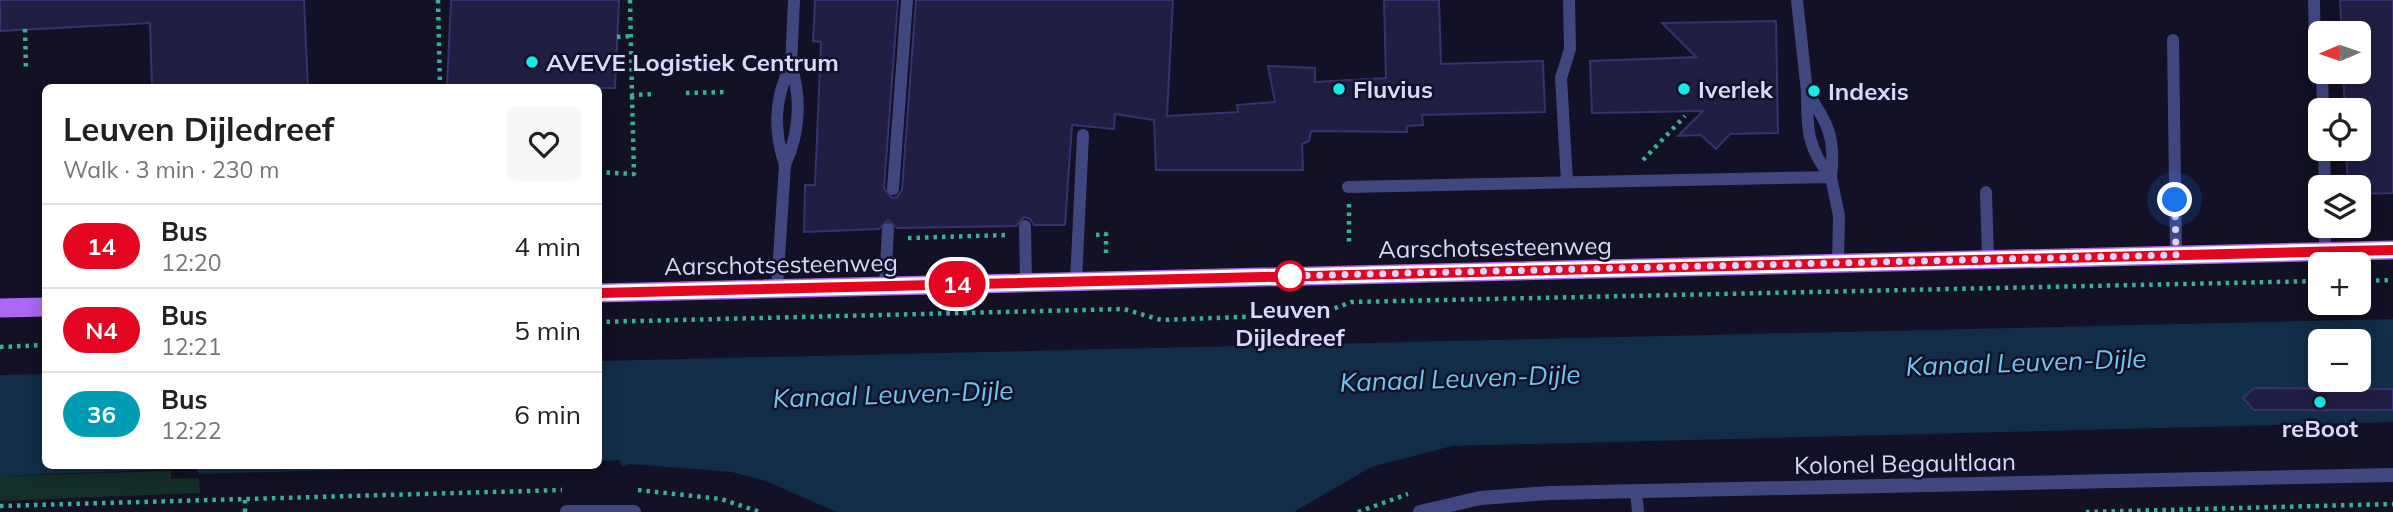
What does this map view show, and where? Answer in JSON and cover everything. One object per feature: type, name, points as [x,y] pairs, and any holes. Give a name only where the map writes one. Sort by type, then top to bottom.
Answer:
[{"type":"main road","name":"Aarschotsesteenweg","points":[[602,293],[2393,250]]},
{"type":"main road","points":[[0,308],[42,307]]},
{"type":"street","name":"Kolonel Begaultlaan","points":[[1420,512],[1480,498],[1636,491],[2393,475]]},
{"type":"street","points":[[567,512],[634,512]]},
{"type":"lane","points":[[785,164],[776,138],[778,89],[790,65],[794,0]]},
{"type":"lane","points":[[892,189],[907,0]]},
{"type":"lane","points":[[1567,182],[1561,78],[1570,49],[1569,0]]},
{"type":"lane","points":[[1797,0],[1807,93],[1807,126],[1814,156],[1831,177]]},
{"type":"lane","points":[[2314,0],[2314,21]]},
{"type":"lane","points":[[2173,40],[2176,255]]},
{"type":"lane","points":[[776,288],[785,164],[796,140],[799,90],[790,65]]},
{"type":"lane","points":[[1807,93],[1826,121],[1834,152],[1831,177],[1839,216],[1838,263]]},
{"type":"lane","points":[[1076,281],[1083,135]]},
{"type":"lane","points":[[1348,187],[1831,177]]},
{"type":"lane","points":[[1986,192],[1988,260]]},
{"type":"lane","points":[[1025,226],[1026,282]]},
{"type":"lane","points":[[885,286],[888,229]]},
{"type":"lane","points":[[2325,238],[2325,251]]},
{"type":"lane","points":[[1636,491],[1637,512]]},
{"type":"path","points":[[438,0],[440,84]]},
{"type":"path","points":[[602,172],[634,174],[630,0]]},
{"type":"path","points":[[25,29],[26,71]]},
{"type":"path","points":[[617,37],[631,36]]},
{"type":"path","points":[[686,93],[727,92]]},
{"type":"path","points":[[632,95],[655,94]]},
{"type":"path","points":[[1622,181],[1685,116]]},
{"type":"path","points":[[1348,187],[1349,245]]},
{"type":"path","points":[[900,240],[1009,235],[1009,239]]},
{"type":"path","points":[[2371,281],[2393,280]]},
{"type":"path","points":[[602,322],[1124,309],[1161,320],[1320,314],[1351,302],[2308,281]]},
{"type":"path","points":[[0,346],[42,345]]},
{"type":"path","points":[[635,489],[721,499],[760,512]]},
{"type":"path","points":[[0,506],[566,490]]},
{"type":"path","points":[[245,499],[245,512]]},
{"type":"path","points":[[2086,512],[2393,504]]},
{"type":"green space","points":[[171,471],[171,479],[199,478],[200,493],[0,501],[0,476]]},
{"type":"water","name":"Kanaal Leuven-Dijle","points":[[2393,319],[2393,422],[1452,446],[1371,467],[1294,512],[836,512],[766,481],[732,472],[629,464],[623,467],[619,460],[602,461],[602,361]]},
{"type":"water","points":[[42,374],[42,469],[172,469],[0,476],[0,375]]},
{"type":"water","points":[[196,469],[370,469],[199,474]]},
{"type":"building","points":[[0,0],[304,0],[308,84],[152,84],[150,23],[0,31]]},
{"type":"building","name":"AVEVE Logistiek Centrum","points":[[451,0],[619,0],[615,88],[602,88],[602,84],[447,84]]},
{"type":"building","points":[[815,0],[898,0],[884,188],[892,198],[897,197],[902,190],[916,0],[1173,0],[1167,116],[1238,112],[1237,105],[1275,102],[1268,66],[1315,68],[1315,82],[1386,78],[1384,0],[1439,0],[1441,64],[1543,61],[1545,112],[1422,115],[1423,125],[1407,126],[1407,132],[1311,131],[1309,141],[1302,144],[1303,170],[1156,170],[1154,120],[1115,114],[1114,129],[1072,125],[1065,225],[1034,225],[1030,219],[1024,217],[1016,226],[897,228],[888,220],[879,229],[804,232],[805,185],[815,185],[821,42],[813,41]]},
{"type":"building","points":[[2340,0],[2393,0],[2393,193],[2371,194],[2371,175],[2347,175],[2347,161],[2371,161],[2371,98],[2344,98],[2344,84],[2371,84],[2371,21],[2341,21]]},
{"type":"building","name":"Iverlek","points":[[1776,21],[1778,133],[1730,134],[1716,149],[1701,135],[1678,136],[1703,111],[1592,113],[1590,61],[1696,57],[1662,23]]},
{"type":"building","name":"reBoot","points":[[2254,388],[2308,388],[2308,392],[2371,392],[2371,389],[2393,389],[2393,410],[2254,410],[2243,398]]},
{"type":"bus line","name":"14","points":[[602,293],[2393,250]]},
{"type":"place","name":"AVEVE Logistiek Centrum","points":[[532,62]]},
{"type":"place","name":"Fluvius","points":[[1339,89]]},
{"type":"place","name":"Iverlek","points":[[1684,89]]},
{"type":"place","name":"Indexis","points":[[1814,91]]},
{"type":"place","name":"Leuven Dijledreef","points":[[1290,276]]},
{"type":"place","name":"reBoot","points":[[2320,402]]},
{"type":"route","points":[[1290,276],[1286,276],[2176,255],[2175,200]]}]
